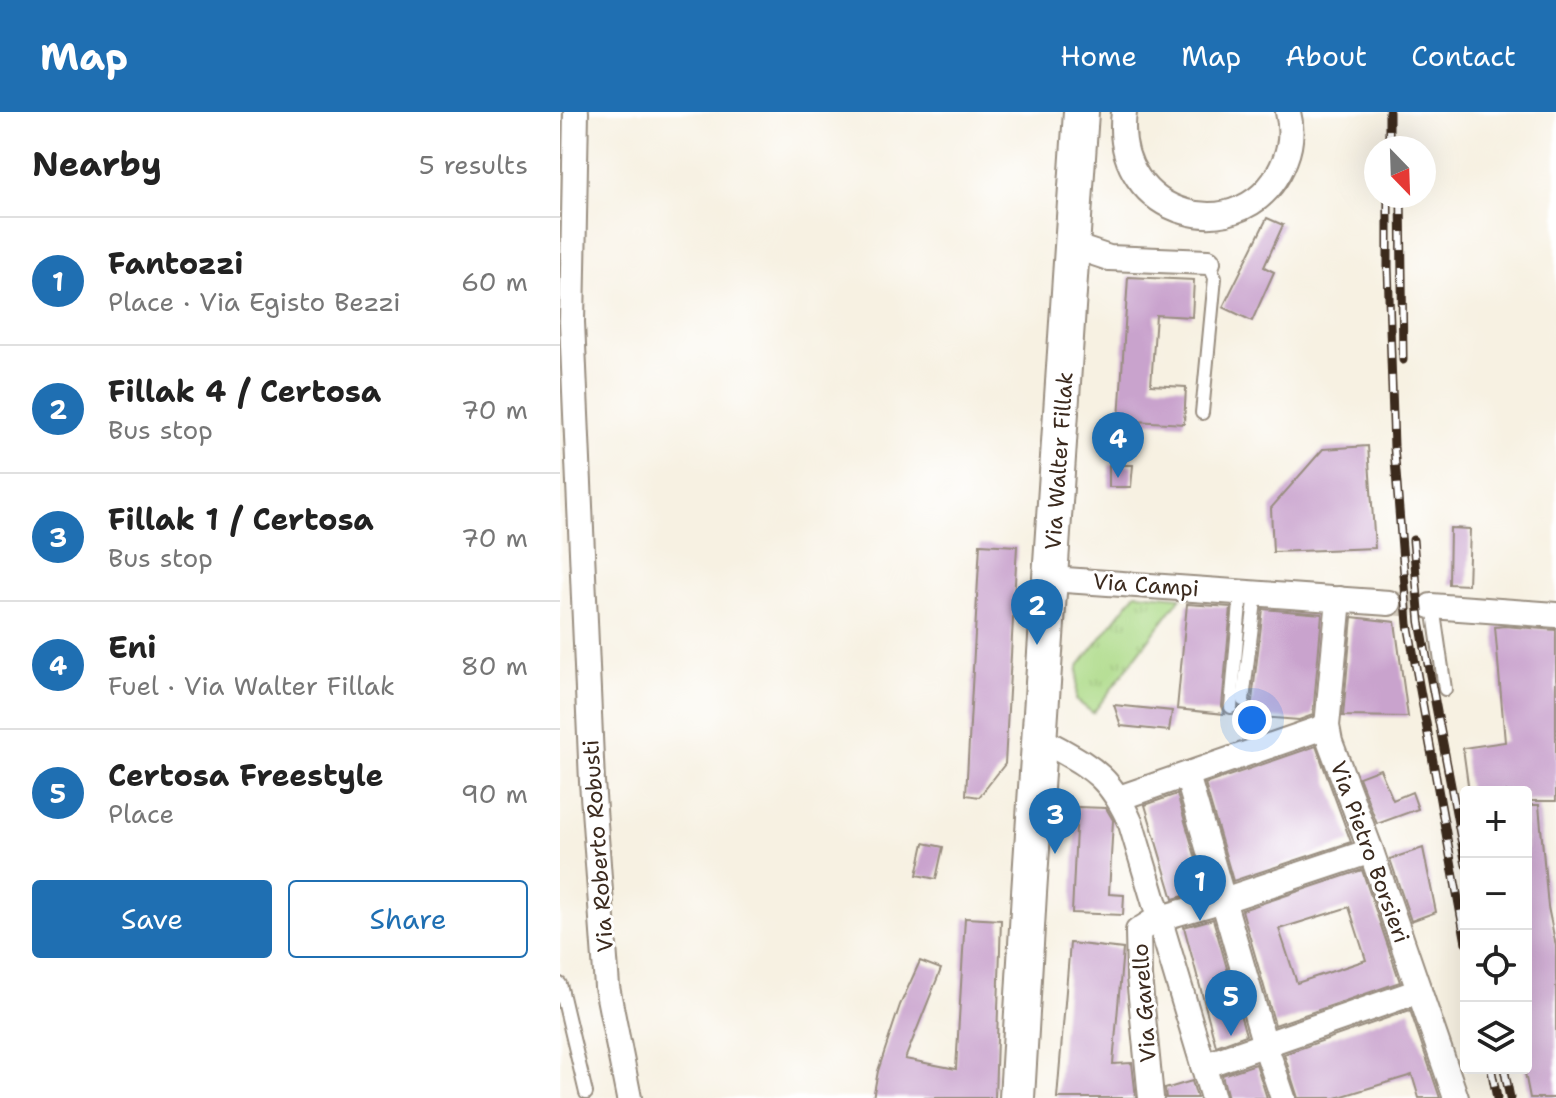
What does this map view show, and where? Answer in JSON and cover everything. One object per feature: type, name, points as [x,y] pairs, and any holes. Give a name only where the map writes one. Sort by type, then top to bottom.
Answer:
[{"type":"main road","name":"Via Walter Fillak","points":[[1017,1098],[1081,112]]},
{"type":"street","name":"Via Roberto Robusti","points":[[576,112],[572,322],[592,782],[607,987],[629,1098]]},
{"type":"street","points":[[1124,112],[1122,140],[1129,165],[1144,187],[1164,204],[1189,213],[1215,215],[1241,208],[1263,193],[1280,173],[1289,148],[1291,122],[1288,112]]},
{"type":"street","points":[[1073,246],[1109,258],[1208,262]]},
{"type":"street","name":"Via Campi","points":[[1051,579],[1389,603]]},
{"type":"street","name":"Via Pietro Borsieri","points":[[1339,599],[1327,726],[1330,742],[1456,1098]]},
{"type":"street","points":[[1432,606],[1556,615]]},
{"type":"street","points":[[1119,798],[1327,726]]},
{"type":"street","points":[[1041,739],[1096,770],[1119,798],[1131,824],[1213,1098]]},
{"type":"street","points":[[1187,775],[1283,1098]]},
{"type":"street","points":[[1157,919],[1371,851]]},
{"type":"street","name":"Via Garello","points":[[1151,1098],[1139,977],[1138,931],[1157,919]]},
{"type":"street","points":[[1203,1066],[1419,991]]},
{"type":"lane","points":[[1202,413],[1215,278],[1208,262]]},
{"type":"lane","points":[[1243,700],[1248,592]]},
{"type":"lane","points":[[1231,707],[1248,592]]},
{"type":"lane","points":[[1432,606],[1445,689]]},
{"type":"lane","points":[[560,984],[586,1093]]},
{"type":"green space","points":[[1136,593],[1181,597],[1093,713],[1076,700],[1078,667]]},
{"type":"building","points":[[1267,218],[1283,225],[1264,267],[1274,272],[1252,321],[1223,307]]},
{"type":"building","points":[[1128,277],[1194,280],[1192,317],[1156,315],[1151,385],[1186,387],[1184,424],[1119,420]]},
{"type":"building","points":[[1368,446],[1375,548],[1273,552],[1271,508],[1323,449]]},
{"type":"building","points":[[1109,465],[1133,465],[1131,487],[1109,487]]},
{"type":"building","points":[[1450,528],[1470,529],[1468,585],[1449,584]]},
{"type":"building","points":[[980,544],[1017,546],[1005,764],[979,797],[966,795]]},
{"type":"building","points":[[1187,604],[1231,607],[1222,706],[1225,714],[1177,709]]},
{"type":"building","points":[[1263,609],[1322,614],[1313,715],[1299,720],[1236,715],[1240,708],[1250,706],[1252,701]]},
{"type":"building","points":[[1352,617],[1395,622],[1408,717],[1343,716]]},
{"type":"building","points":[[1495,627],[1556,630],[1556,801],[1532,801],[1532,786],[1468,786],[1463,748],[1505,742]]},
{"type":"building","points":[[1114,705],[1172,711],[1169,731],[1121,726]]},
{"type":"building","points":[[1316,746],[1351,842],[1233,881],[1205,784]]},
{"type":"building","points":[[1380,769],[1393,800],[1412,792],[1418,809],[1377,824],[1359,777]]},
{"type":"building","points":[[1177,794],[1205,890],[1173,899],[1145,805]]},
{"type":"building","points":[[1532,805],[1539,805],[1548,907],[1556,946],[1556,1098],[1530,1098],[1525,1074],[1532,1074]]},
{"type":"building","points":[[1077,807],[1106,808],[1113,820],[1109,894],[1124,895],[1123,915],[1072,913]]},
{"type":"building","points":[[924,843],[943,847],[936,879],[917,875]]},
{"type":"building","points":[[1423,848],[1436,912],[1411,921],[1390,859]]},
{"type":"building","points":[[1362,870],[1400,982],[1275,1025],[1242,910]],"holes":[[[1349,907],[1366,960],[1297,983],[1279,929]]]},
{"type":"building","points":[[965,918],[1001,920],[995,1098],[873,1098],[878,1071],[900,1005],[920,961],[941,969],[905,1059],[956,1069]]},
{"type":"building","points":[[1213,919],[1246,1035],[1216,1046],[1184,927]]},
{"type":"building","points":[[1070,943],[1123,949],[1113,1064],[1132,1063],[1136,1098],[1057,1098]]},
{"type":"building","points":[[1410,1010],[1440,1098],[1419,1098],[1412,1075],[1336,1098],[1298,1098],[1284,1054]]},
{"type":"building","points":[[1256,1064],[1267,1098],[1228,1098],[1222,1075]]},
{"type":"building","points":[[1192,1081],[1197,1098],[1166,1098],[1165,1089]]},
{"type":"tunnel","points":[[1389,603],[1431,606]]},
{"type":"railway","points":[[1389,112],[1389,136]]},
{"type":"railway","points":[[1388,208],[1394,447],[1408,624],[1464,930]]},
{"type":"railway","points":[[1401,208],[1403,360]]},
{"type":"railway","points":[[1413,540],[1420,622],[1465,858]]},
{"type":"railway","points":[[1492,1074],[1497,1098]]},
{"type":"railway","points":[[1505,1074],[1510,1098]]},
{"type":"place","name":"Eni","points":[[1118,478]]},
{"type":"place","name":"Fillak 4 / Certosa","points":[[1037,645]]},
{"type":"place","name":"Fillak 1 / Certosa","points":[[1055,854]]},
{"type":"place","name":"Fantozzi","points":[[1200,921]]},
{"type":"place","name":"Certosa Freestyle","points":[[1231,1036]]}]
